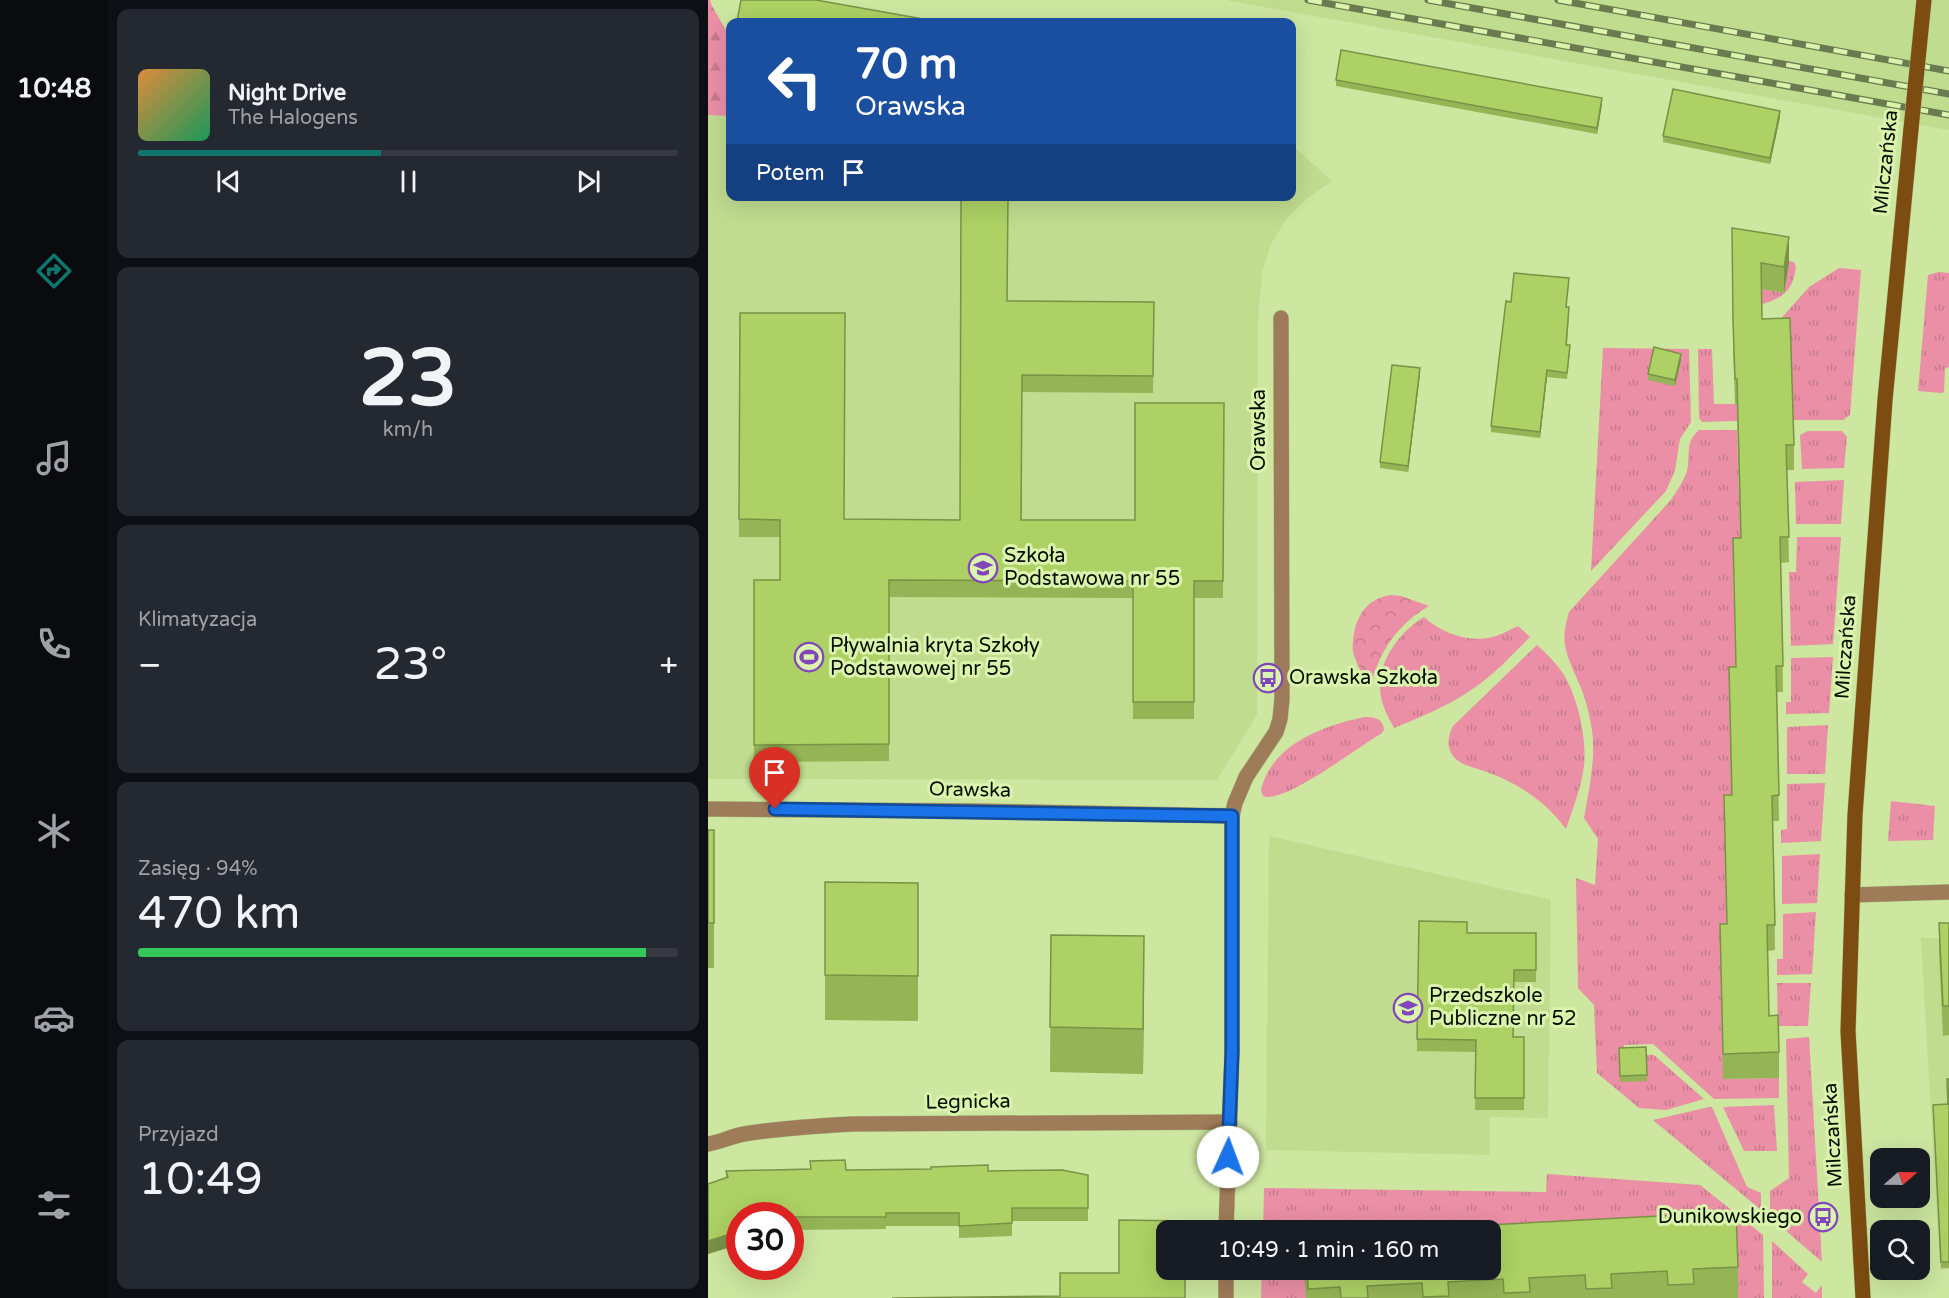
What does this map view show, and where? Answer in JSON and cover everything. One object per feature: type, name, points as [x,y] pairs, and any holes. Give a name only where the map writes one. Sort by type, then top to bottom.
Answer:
[{"type":"street","name":"Milczańska","points":[[1863,1298],[1848,1031],[1855,815],[1885,400],[1924,0]]},
{"type":"street","name":"Orawska","points":[[1226,1220],[1232,1052],[1232,816],[1242,785],[1276,732],[1282,699],[1281,318]]},
{"type":"street","name":"Orawska","points":[[708,809],[1232,816]]},
{"type":"street","points":[[1852,895],[1949,892]]},
{"type":"street","name":"Legnicka","points":[[708,1144],[751,1133],[852,1124],[1230,1122]]},
{"type":"street","points":[[1226,1280],[1226,1298]]},
{"type":"shaded area","points":[[1225,0],[1949,0],[1949,130]]},
{"type":"shaded area","name":"Szkoła Podstawowa nr 55","points":[[708,115],[726,116],[726,201],[1296,201],[1296,149],[1332,181],[1308,198],[1287,218],[1271,244],[1262,272],[1258,320],[1257,715],[1217,780],[708,779]]},
{"type":"shaded area","name":"Przedszkole Publiczne nr 52","points":[[1269,836],[1551,900],[1548,1118],[1490,1117],[1490,1155],[1266,1150]]},
{"type":"shaded area","points":[[1921,938],[1949,938],[1949,1269],[1940,1270]]},
{"type":"green space","points":[[708,0],[710,0],[726,30],[726,116],[708,115]]},
{"type":"green space","points":[[1789,261],[1794,262],[1796,267],[1787,290],[1783,295],[1777,298],[1753,307],[1740,285],[1784,293]]},
{"type":"green space","points":[[1839,268],[1861,270],[1850,415],[1843,420],[1774,420],[1762,340],[1809,287]]},
{"type":"green space","points":[[1939,272],[1949,273],[1949,367],[1945,369],[1944,392],[1941,393],[1918,391],[1928,275]]},
{"type":"green space","points":[[1603,348],[1689,349],[1691,422],[1680,439],[1675,470],[1666,491],[1591,571]]},
{"type":"green space","points":[[1698,349],[1712,349],[1714,404],[1763,404],[1764,420],[1702,422],[1699,418]]},
{"type":"green space","points":[[1699,430],[1737,430],[1741,563],[1733,564],[1736,692],[1723,1079],[1779,1078],[1779,1098],[1714,1099],[1653,1044],[1624,1045],[1624,1054],[1654,1055],[1704,1099],[1666,1110],[1639,1108],[1597,1073],[1594,1005],[1578,988],[1576,878],[1595,885],[1598,839],[1584,818],[1593,763],[1591,725],[1583,693],[1568,657],[1564,637],[1569,612],[1675,494],[1687,471],[1691,440]]},
{"type":"green space","points":[[1808,431],[1842,431],[1847,437],[1844,468],[1802,469],[1800,435]]},
{"type":"green space","points":[[1844,480],[1841,524],[1796,524],[1795,482]]},
{"type":"green space","points":[[1797,537],[1841,537],[1833,644],[1791,646],[1789,572],[1796,572]]},
{"type":"green space","points":[[1391,595],[1401,596],[1429,606],[1408,621],[1391,640],[1379,661],[1371,686],[1354,657],[1354,633],[1366,607],[1377,599]]},
{"type":"green space","points":[[1424,617],[1448,633],[1467,638],[1496,636],[1518,626],[1530,637],[1482,683],[1445,705],[1394,728],[1381,698],[1383,666],[1400,638]]},
{"type":"green space","points":[[1537,645],[1547,654],[1568,682],[1577,705],[1583,731],[1585,755],[1583,774],[1566,829],[1550,811],[1523,789],[1503,778],[1457,760],[1449,748],[1453,726]]},
{"type":"green space","points":[[1833,657],[1829,713],[1786,714],[1786,702],[1791,702],[1791,658]]},
{"type":"green space","points":[[1364,717],[1374,718],[1382,723],[1384,730],[1381,734],[1287,792],[1263,796],[1261,790],[1267,774],[1276,760],[1288,749],[1316,732]]},
{"type":"green space","points":[[1828,725],[1825,774],[1787,774],[1787,727]]},
{"type":"green space","points":[[1825,783],[1821,841],[1781,843],[1781,830],[1787,829],[1787,784]]},
{"type":"green space","points":[[1891,801],[1935,806],[1933,840],[1888,841]]},
{"type":"green space","points":[[1820,854],[1817,903],[1782,904],[1782,856]]},
{"type":"green space","points":[[1816,912],[1812,974],[1777,975],[1777,959],[1783,959],[1783,914]]},
{"type":"green space","points":[[1777,983],[1811,983],[1808,1026],[1778,1026]]},
{"type":"green space","points":[[1809,1037],[1822,1262],[1770,1217],[1770,1191],[1789,1178],[1786,1039]]},
{"type":"green space","points":[[1774,1105],[1777,1151],[1744,1151],[1723,1107]]},
{"type":"green space","points":[[1712,1107],[1747,1187],[1761,1193],[1761,1210],[1653,1120]]},
{"type":"green space","points":[[1547,1174],[1700,1185],[1763,1235],[1764,1298],[1738,1298],[1501,1233],[1501,1220],[1263,1220],[1264,1188],[1546,1192]]},
{"type":"green space","points":[[1772,1241],[1808,1274],[1802,1282],[1816,1293],[1822,1285],[1822,1298],[1772,1298]]},
{"type":"green space","points":[[1262,1280],[1399,1280],[1306,1298],[1261,1298]]},
{"type":"building","points":[[741,0],[816,0],[917,18],[738,18]]},
{"type":"building","points":[[1341,50],[1602,98],[1597,128],[1336,80]]},
{"type":"building","points":[[1673,89],[1780,111],[1770,158],[1663,136]]},
{"type":"building","points":[[961,201],[1008,201],[1007,301],[1154,302],[1153,376],[1022,375],[1021,520],[1135,520],[1135,403],[1224,403],[1223,581],[1194,581],[1194,702],[1133,702],[1133,581],[889,580],[889,744],[754,745],[754,580],[780,580],[780,520],[739,519],[740,313],[845,313],[844,519],[960,520]]},
{"type":"building","points":[[1732,228],[1789,237],[1784,267],[1761,263],[1762,319],[1790,318],[1794,445],[1786,445],[1789,537],[1780,537],[1783,666],[1776,666],[1779,795],[1772,796],[1775,925],[1767,925],[1769,1016],[1778,1015],[1779,1052],[1723,1054],[1720,924],[1727,924],[1724,795],[1732,795],[1729,667],[1736,667],[1733,538],[1741,538]]},
{"type":"building","points":[[1514,273],[1569,278],[1566,345],[1570,345],[1567,373],[1547,370],[1540,432],[1491,426],[1506,301],[1511,302]]},
{"type":"building","points":[[1654,347],[1681,354],[1675,380],[1648,374]]},
{"type":"building","points":[[1392,365],[1420,368],[1408,466],[1380,462]]},
{"type":"building","points":[[708,830],[714,830],[714,923],[708,923]]},
{"type":"building","points":[[825,882],[918,883],[918,976],[825,975]]},
{"type":"building","points":[[1419,921],[1467,922],[1467,933],[1536,933],[1536,970],[1514,970],[1513,1037],[1524,1037],[1524,1098],[1475,1098],[1476,1040],[1417,1039]]},
{"type":"building","points":[[1939,923],[1949,923],[1949,1006],[1943,1006]]},
{"type":"building","points":[[1051,935],[1144,936],[1143,1029],[1050,1027]]},
{"type":"building","points":[[1646,1047],[1647,1075],[1620,1076],[1619,1048]]},
{"type":"building","points":[[1947,1079],[1949,1079],[1949,1262],[1941,1262],[1933,1105],[1948,1104]]},
{"type":"building","points":[[845,1160],[846,1170],[931,1169],[931,1167],[988,1165],[988,1171],[1062,1170],[1088,1175],[1088,1208],[1012,1208],[1012,1223],[959,1226],[959,1213],[886,1213],[886,1217],[804,1217],[804,1202],[726,1202],[726,1235],[708,1241],[708,1184],[728,1177],[726,1171],[811,1169],[810,1161]]},
{"type":"building","points":[[1736,1212],[1738,1267],[1693,1269],[1694,1284],[1668,1285],[1667,1271],[1611,1274],[1612,1288],[1586,1289],[1585,1275],[1529,1278],[1530,1292],[1504,1293],[1503,1279],[1501,1279],[1501,1224]]},
{"type":"building","points":[[1119,1220],[1156,1221],[1156,1280],[1185,1280],[1185,1298],[892,1298],[1060,1296],[1060,1273],[1119,1273]]},
{"type":"building","points":[[1308,1280],[1485,1280],[1448,1282],[1449,1296],[1423,1297],[1422,1283],[1367,1286],[1368,1298],[1341,1298],[1340,1287],[1308,1289]]},
{"type":"railway","points":[[1308,0],[1949,115]]},
{"type":"railway","points":[[1428,0],[1949,94]]},
{"type":"railway","points":[[1558,0],[1949,71]]},
{"type":"place","name":"Szkoła Podstawowa nr 55","points":[[983,568]]},
{"type":"place","name":"Pływalnia kryta Szkoły Podstawowej nr 55","points":[[809,657]]},
{"type":"place","name":"Orawska Szkoła","points":[[1268,678]]},
{"type":"place","name":"Przedszkole Publiczne nr 52","points":[[1408,1008]]},
{"type":"place","name":"Dunikowskiego","points":[[1823,1217]]},
{"type":"route","points":[[775,809],[1232,816],[1232,1052],[1228,1157]]}]
